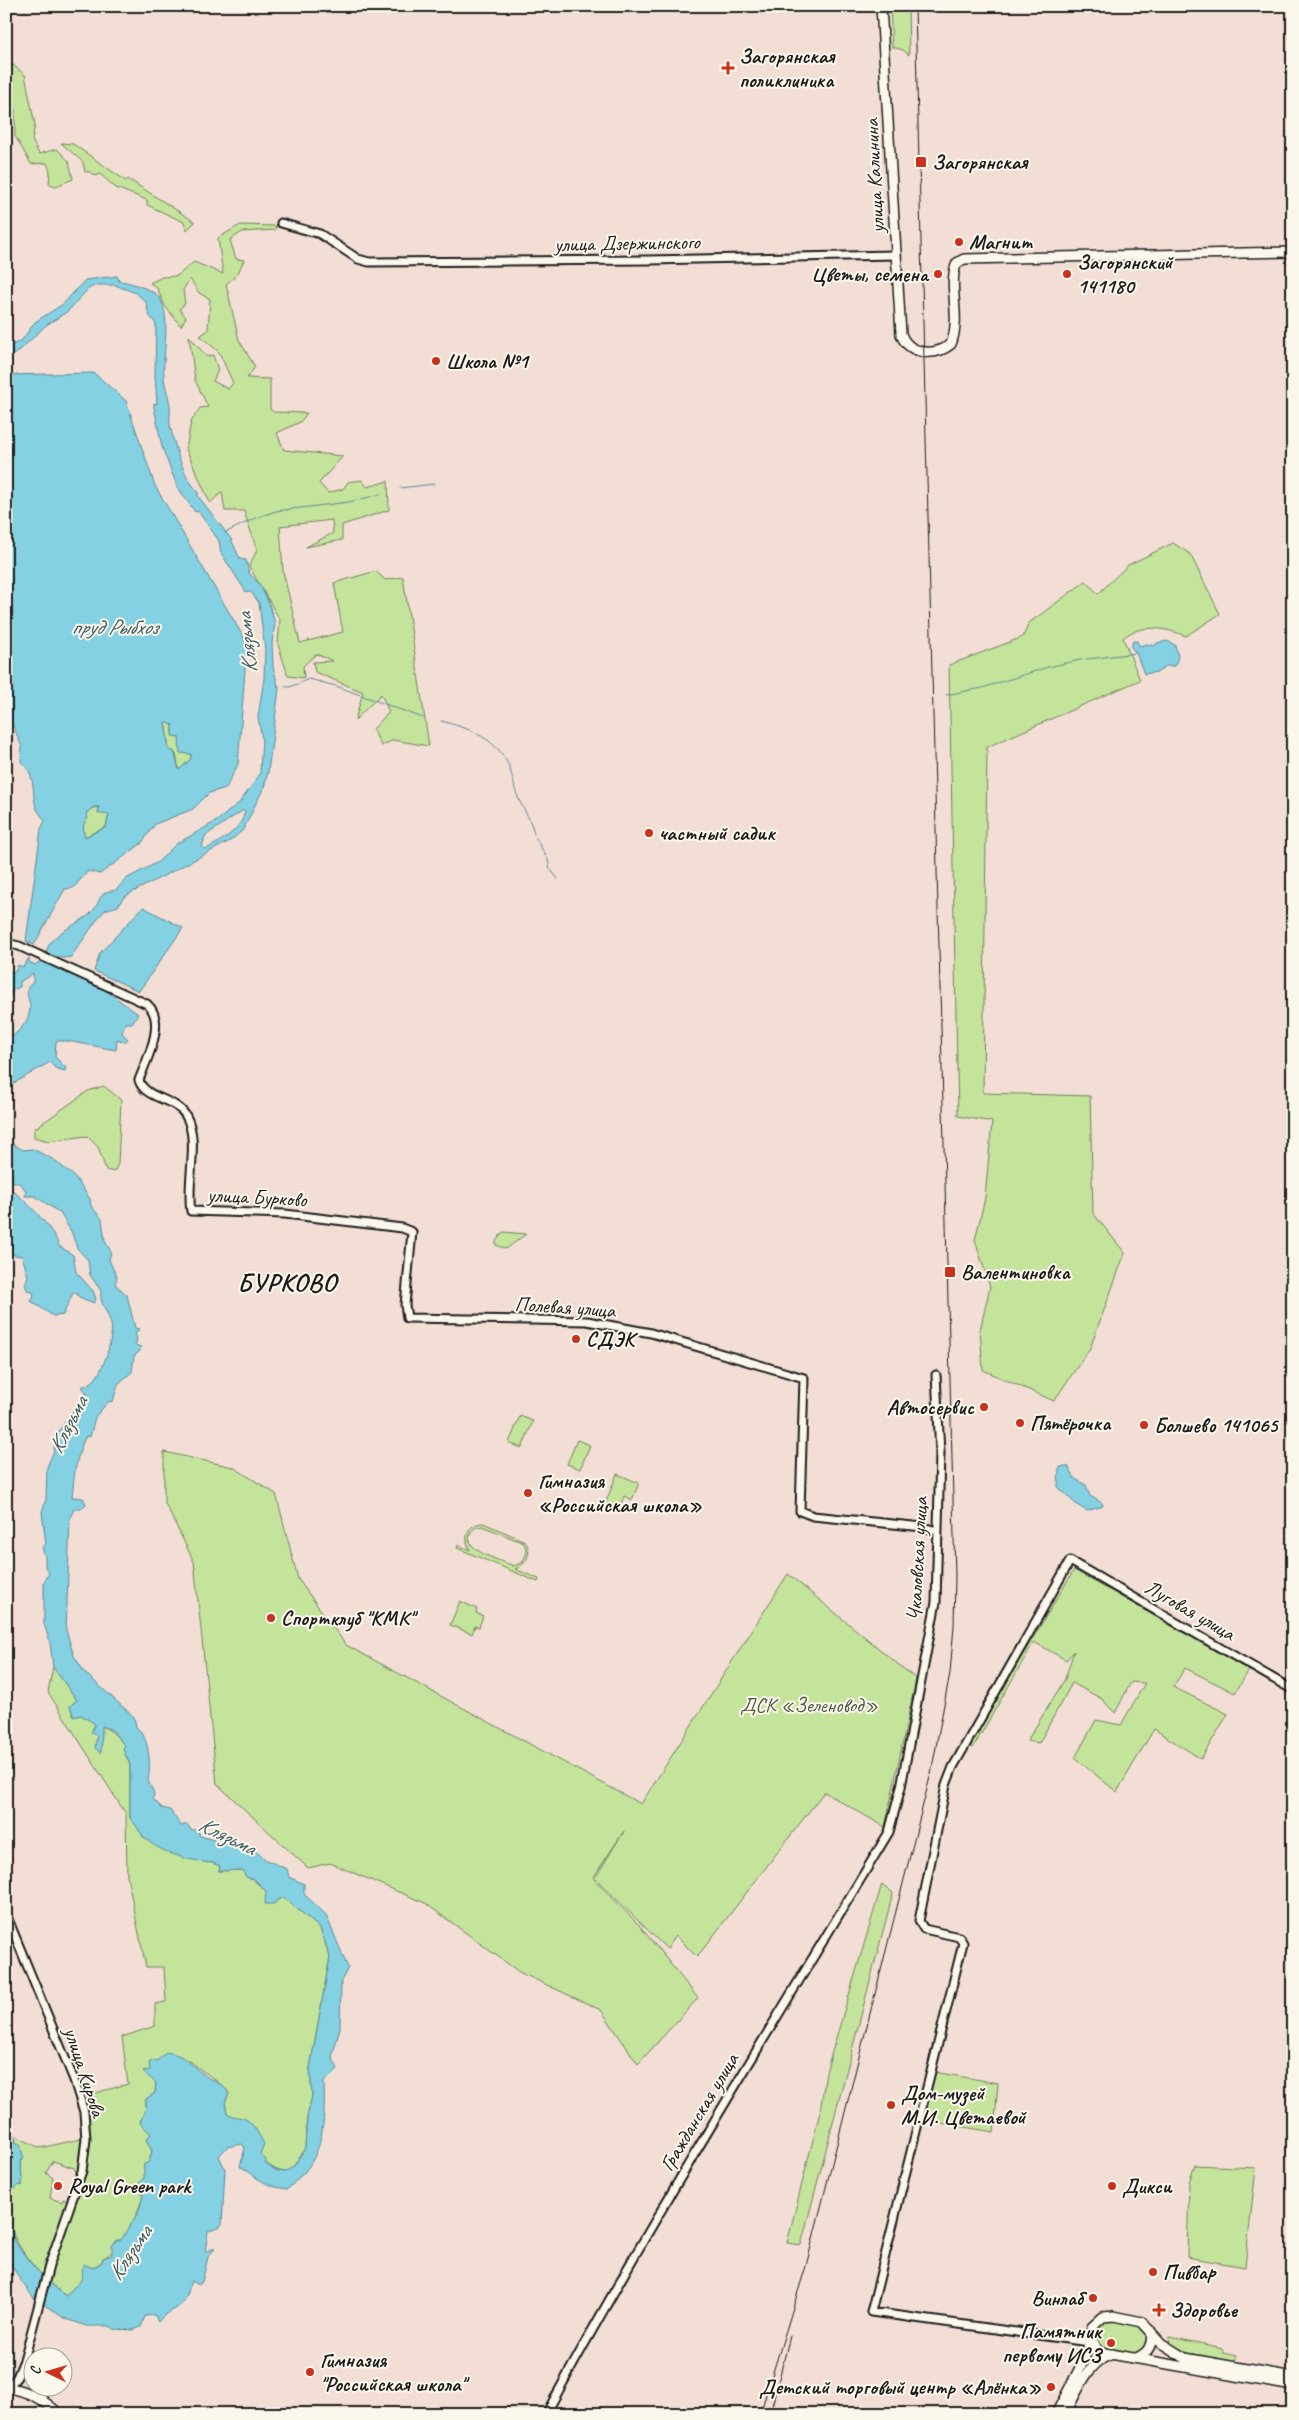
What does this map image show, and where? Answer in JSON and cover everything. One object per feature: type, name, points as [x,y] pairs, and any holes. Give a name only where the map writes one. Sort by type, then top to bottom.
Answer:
[{"type":"main road","name":"улица Калинина","points":[[881,6],[901,334],[904,344],[916,351],[928,352],[939,351],[951,344],[956,325],[954,272],[957,264],[964,259],[1293,252]]},
{"type":"main road","points":[[1056,2414],[1081,2368],[1095,2323],[1108,2316],[1138,2320],[1145,2324],[1167,2348],[1186,2358],[1293,2377]]},
{"type":"main road","points":[[1136,2358],[1146,2353],[1150,2347],[1150,2331]]},
{"type":"main road","points":[[1090,2339],[1097,2349],[1113,2354],[1293,2386]]},
{"type":"main road","points":[[1065,2414],[1094,2364],[1104,2357],[1113,2354]]},
{"type":"main road","points":[[7,2387],[43,2399],[59,2414]]},
{"type":"street","name":"улица Дзержинского","points":[[281,223],[320,234],[358,259],[369,262],[408,263],[896,255]]},
{"type":"street","name":"улица Бурково","points":[[7,943],[41,956],[147,1004],[153,1009],[156,1020],[154,1037],[139,1080],[143,1089],[171,1102],[185,1114],[192,1130],[188,1195],[191,1211],[285,1214],[402,1228],[412,1232],[405,1305],[407,1318]]},
{"type":"street","name":"Полевая улица","points":[[407,1318],[587,1321],[651,1333],[804,1378],[800,1511],[813,1516],[923,1527],[937,1531]]},
{"type":"street","name":"Чкаловская улица","points":[[889,1832],[901,1787],[936,1602],[940,1453],[936,1375]]},
{"type":"street","name":"Луговая улица","points":[[1090,2339],[871,2312],[962,1943],[959,1937],[924,1929],[919,1921],[946,1785],[953,1767],[1070,1561],[1293,1690]]},
{"type":"street","name":"Гражданская улица","points":[[546,2414],[577,2355],[718,2114],[889,1832]]},
{"type":"street","name":"улица Кирова","points":[[6,1914],[74,2080],[84,2112],[86,2140],[82,2171],[49,2266],[27,2348]]},
{"type":"street","name":"улица Кирова","points":[[7,2387],[17,2377],[22,2365]]},
{"type":"green space","points":[[890,6],[908,7],[909,55],[903,50],[892,47]]},
{"type":"green space","points":[[6,59],[25,75],[35,125],[32,140],[39,154],[57,149],[69,161],[73,179],[56,186],[49,184],[50,171],[47,163],[31,164],[15,136],[15,104],[6,77]]},
{"type":"green space","points":[[61,143],[73,144],[126,181],[128,179],[195,222],[187,230],[184,222],[147,205],[147,200],[116,188],[100,174],[96,176],[90,172],[85,172],[83,162]]},
{"type":"green space","points":[[240,225],[276,226],[275,230],[242,232],[230,240],[236,259],[244,260],[237,275],[226,284],[239,340],[255,367],[247,378],[270,379],[270,409],[273,412],[307,413],[300,422],[277,433],[284,450],[343,456],[319,483],[328,493],[343,489],[348,482],[362,480],[367,487],[388,481],[389,510],[342,525],[342,540],[306,547],[333,533],[332,520],[280,526],[283,571],[300,643],[343,632],[334,583],[376,571],[385,580],[403,577],[429,746],[393,740],[381,746],[373,729],[389,712],[381,694],[355,720],[363,692],[315,672],[313,662],[333,661],[316,654],[303,666],[304,678],[288,676],[278,644],[280,620],[249,566],[257,550],[244,511],[225,511],[222,492],[210,503],[186,449],[191,422],[200,408],[208,407],[195,380],[189,336],[207,357],[213,355],[218,370],[213,381],[228,389],[233,383],[219,352],[200,336],[208,330],[210,299],[199,293],[190,279],[183,290],[185,304],[179,309],[186,317],[181,326],[165,306],[157,288],[150,283],[162,277],[177,276],[194,262],[223,274],[218,238]]},
{"type":"green space","points":[[1173,543],[1190,554],[1220,614],[1186,636],[1153,628],[1130,633],[1123,638],[1140,680],[987,747],[983,1093],[1090,1096],[1093,1213],[1125,1253],[1090,1348],[1054,1401],[983,1370],[980,1330],[990,1287],[975,1240],[985,1198],[992,1122],[958,1116],[949,665],[1023,637],[1029,623],[1086,581],[1098,594],[1128,565]]},
{"type":"green space","points":[[165,721],[173,725],[191,754],[191,759],[179,770],[176,754],[169,750]]},
{"type":"green space","points":[[99,807],[103,814],[109,814],[106,827],[84,837],[84,823],[87,812],[89,809]]},
{"type":"green space","points":[[104,1086],[121,1100],[118,1164],[114,1172],[106,1170],[98,1147],[87,1136],[48,1141],[34,1137],[34,1129],[88,1091]]},
{"type":"green space","points":[[503,1232],[526,1234],[506,1249],[496,1245],[496,1241]]},
{"type":"green space","points":[[520,1416],[533,1421],[522,1448],[509,1443]]},
{"type":"green space","points":[[577,1440],[590,1445],[580,1469],[567,1464]]},
{"type":"green space","name":"ДСК «Зеленовод»","points":[[164,1452],[233,1467],[276,1494],[298,1579],[346,1645],[641,1804],[788,1574],[916,1679],[885,1827],[824,1792],[697,1957],[676,1936],[667,1949],[595,1878],[624,1831],[593,1878],[639,1925],[698,1998],[638,2064],[601,2010],[519,1972],[425,1903],[330,1863],[308,1868],[217,1784],[194,1562],[164,1501]]},
{"type":"green space","points":[[617,1474],[639,1483],[632,1500],[624,1496],[619,1509],[605,1504]]},
{"type":"green space","points":[[483,1523],[525,1541],[529,1554],[528,1558],[515,1569],[539,1579],[538,1582],[457,1548],[458,1545],[470,1550],[467,1541],[468,1532],[473,1526]],"holes":[[[482,1526],[524,1543],[527,1552],[523,1562],[514,1566],[478,1550],[469,1540],[473,1529]]]},
{"type":"green space","points":[[1074,1570],[1249,1670],[1235,1693],[1185,1668],[1173,1687],[1228,1714],[1201,1759],[1154,1729],[1117,1792],[1075,1758],[1096,1720],[1121,1725],[1145,1683],[1131,1682],[1115,1713],[1102,1699],[1072,1683],[1039,1743],[1027,1741],[1065,1679],[1074,1651],[1066,1660],[1034,1642],[973,1748],[968,1746]]},
{"type":"green space","points":[[460,1601],[477,1609],[476,1613],[483,1616],[479,1627],[475,1626],[472,1634],[450,1625]]},
{"type":"green space","points":[[53,1667],[77,1700],[70,1706],[74,1716],[81,1715],[105,1727],[115,1734],[125,1746],[123,1749],[130,1765],[130,1818],[139,1828],[143,1837],[220,1866],[219,1871],[242,1870],[266,1891],[273,1904],[283,1897],[320,1928],[330,1957],[310,2068],[312,2096],[307,2118],[305,2148],[294,2166],[286,2172],[277,2170],[264,2160],[259,2153],[247,2120],[233,2118],[227,2113],[225,2103],[229,2093],[216,2080],[190,2061],[156,2082],[155,2093],[146,2099],[146,2108],[140,2122],[152,2134],[146,2139],[152,2151],[149,2162],[144,2165],[145,2178],[140,2182],[139,2188],[143,2195],[138,2211],[128,2231],[116,2248],[103,2258],[102,2262],[92,2268],[66,2296],[35,2268],[17,2242],[12,2229],[9,2217],[12,2193],[19,2184],[22,2186],[21,2160],[14,2135],[40,2148],[81,2139],[88,2095],[128,2084],[122,2037],[155,2026],[155,2004],[166,2002],[164,1967],[146,1967],[127,1876],[126,1814],[48,1692]],"holes":[[[53,2161],[74,2168],[77,2174],[70,2201],[63,2199],[62,2202],[50,2198],[53,2178],[46,2173]]]},
{"type":"green space","points":[[882,1884],[893,1893],[801,2245],[787,2243],[820,2112],[826,2072]]},
{"type":"green space","points":[[934,2072],[998,2083],[994,2132],[922,2120]]},
{"type":"green space","points":[[1195,2165],[1256,2168],[1245,2267],[1187,2257],[1189,2182]]},
{"type":"green space","points":[[1108,2320],[1142,2327],[1148,2338],[1144,2349],[1133,2353],[1101,2346],[1095,2336],[1096,2328]]},
{"type":"green space","points":[[1170,2337],[1223,2348],[1223,2353],[1236,2356],[1235,2362],[1187,2353],[1169,2344]]},
{"type":"water","points":[[117,276],[119,281],[127,282],[154,293],[162,302],[166,322],[164,380],[170,406],[170,425],[177,451],[188,478],[198,491],[198,496],[231,539],[240,559],[246,560],[249,573],[260,585],[268,601],[275,623],[272,643],[273,667],[279,689],[268,772],[264,787],[243,830],[230,841],[131,893],[123,898],[118,906],[105,910],[71,957],[55,956],[54,958],[46,955],[52,941],[57,935],[91,913],[103,894],[116,890],[126,879],[158,862],[176,844],[217,821],[240,802],[260,773],[262,739],[258,717],[264,679],[265,649],[259,603],[251,592],[246,592],[221,553],[219,541],[198,511],[195,512],[177,486],[162,447],[154,407],[154,403],[157,404],[155,375],[156,324],[149,315],[146,302],[136,293],[115,285],[96,285],[88,289],[68,311],[45,326],[16,354],[9,356],[8,363],[6,362],[6,348],[22,340],[35,322],[63,304],[85,280]],"holes":[[[242,811],[245,811],[236,829],[206,849],[202,847],[205,836]]]},
{"type":"water","name":"пруд Рыбхоз","points":[[94,373],[126,401],[155,486],[247,643],[238,764],[226,788],[209,793],[193,809],[155,824],[141,844],[100,874],[88,871],[73,888],[65,889],[34,945],[26,941],[41,829],[45,821],[36,806],[31,775],[21,762],[22,747],[6,709],[6,375]],"holes":[[[165,722],[173,725],[172,736],[179,737],[180,753],[191,754],[191,759],[179,770],[174,751],[169,750]],[[94,807],[99,807],[98,814],[109,814],[106,827],[85,837],[84,827],[88,818],[86,813]]]},
{"type":"water","points":[[1133,641],[1137,641],[1139,646],[1147,644],[1155,646],[1157,643],[1167,641],[1175,645],[1178,656],[1175,666],[1166,666],[1158,672],[1144,674],[1136,653],[1131,647]]},
{"type":"water","points":[[143,907],[183,928],[139,991],[94,971],[100,953]]},
{"type":"water","points":[[29,958],[29,962],[35,965],[44,959],[52,966],[105,990],[138,1014],[132,1023],[125,1023],[122,1033],[128,1039],[125,1042],[117,1039],[116,1050],[67,1041],[56,1041],[55,1057],[66,1068],[65,1071],[55,1068],[50,1062],[6,1088],[6,1039],[18,1031],[28,1018],[30,1008],[27,991],[33,982],[33,973],[20,982],[20,987],[13,990],[6,1005],[6,986],[10,979],[7,976],[9,971],[15,972],[18,965],[23,967]]},
{"type":"water","name":"Клязьма","points":[[6,1140],[23,1150],[33,1149],[54,1160],[75,1177],[90,1199],[91,1206],[102,1219],[105,1241],[111,1252],[109,1260],[117,1277],[115,1284],[127,1295],[135,1328],[140,1329],[135,1333],[137,1340],[135,1345],[141,1347],[140,1351],[134,1356],[132,1372],[118,1384],[113,1401],[108,1402],[95,1417],[90,1437],[86,1436],[76,1466],[72,1497],[83,1498],[86,1504],[81,1509],[74,1509],[70,1518],[66,1630],[74,1656],[85,1673],[134,1717],[136,1727],[147,1744],[149,1760],[148,1781],[154,1793],[153,1799],[162,1808],[170,1810],[181,1826],[187,1824],[191,1830],[198,1830],[200,1836],[246,1849],[249,1846],[266,1860],[287,1869],[289,1877],[304,1884],[304,1894],[326,1915],[348,1968],[341,1981],[340,2028],[332,2057],[338,2069],[324,2082],[323,2125],[318,2147],[309,2166],[288,2189],[280,2188],[264,2183],[240,2167],[245,2148],[242,2144],[227,2147],[219,2156],[225,2169],[222,2224],[219,2228],[208,2231],[205,2252],[215,2248],[208,2257],[202,2282],[198,2284],[191,2281],[184,2301],[164,2315],[158,2322],[155,2315],[145,2316],[141,2327],[133,2330],[114,2329],[110,2326],[86,2326],[64,2318],[34,2298],[6,2257],[6,2128],[14,2135],[15,2142],[20,2144],[24,2159],[21,2160],[22,2186],[19,2185],[13,2191],[11,2205],[8,2208],[11,2216],[8,2217],[9,2227],[13,2238],[29,2261],[66,2296],[82,2278],[83,2264],[93,2268],[102,2262],[103,2258],[112,2255],[112,2246],[116,2240],[121,2240],[139,2211],[143,2195],[139,2188],[140,2182],[144,2178],[144,2164],[149,2162],[152,2151],[146,2139],[151,2134],[140,2123],[146,2108],[146,2099],[155,2093],[156,2083],[143,2072],[150,2070],[149,2063],[154,2060],[157,2061],[167,2052],[184,2059],[207,2077],[221,2085],[229,2093],[225,2103],[227,2113],[250,2122],[264,2144],[260,2154],[266,2160],[265,2164],[277,2171],[286,2172],[294,2166],[305,2148],[307,2118],[312,2096],[310,2068],[330,1957],[320,1928],[283,1897],[273,1904],[265,1904],[266,1891],[254,1879],[246,1877],[242,1870],[219,1871],[220,1866],[166,1852],[144,1837],[130,1818],[130,1765],[123,1749],[125,1746],[112,1730],[102,1726],[101,1753],[95,1748],[97,1735],[91,1732],[95,1724],[81,1715],[74,1717],[70,1706],[77,1700],[53,1667],[50,1642],[44,1624],[44,1582],[49,1573],[45,1567],[42,1547],[46,1544],[42,1512],[46,1499],[47,1467],[54,1451],[55,1436],[87,1393],[82,1387],[91,1383],[96,1378],[104,1364],[111,1337],[111,1324],[102,1304],[101,1291],[90,1275],[88,1260],[77,1248],[72,1233],[60,1213],[35,1196],[25,1196],[26,1191],[21,1184],[6,1179]]},
{"type":"water","points":[[6,1186],[37,1213],[51,1230],[59,1246],[73,1255],[76,1272],[93,1291],[96,1299],[94,1303],[73,1293],[63,1315],[53,1316],[31,1301],[34,1297],[33,1292],[28,1291],[25,1285],[28,1276],[22,1256],[14,1255],[6,1248]]},
{"type":"water","points":[[1068,1466],[1075,1479],[1086,1485],[1090,1496],[1102,1503],[1103,1506],[1087,1511],[1077,1505],[1058,1487],[1059,1468]]},
{"type":"waterway","points":[[400,488],[434,484]]},
{"type":"waterway","points":[[225,533],[255,518],[276,511],[349,502],[381,494]]},
{"type":"waterway","points":[[946,695],[982,688],[1048,667],[1080,660],[1136,653]]},
{"type":"waterway","points":[[277,686],[290,687],[309,679],[336,686],[423,718]]},
{"type":"waterway","points":[[441,721],[472,731],[491,742],[499,750],[510,769],[517,795],[534,834]]},
{"type":"waterway","points":[[536,838],[548,860],[550,869],[558,879]]},
{"type":"railway","points":[[760,2414],[806,2266],[931,1773],[950,1673],[954,1626],[955,1576],[915,6]]},
{"type":"railway","points":[[770,2414],[790,2336]]},
{"type":"place","name":"Загорянская поликлиника","points":[[728,68]]},
{"type":"place","name":"Загорянская","points":[[921,162]]},
{"type":"place","name":"Магнит","points":[[959,242]]},
{"type":"place","name":"Цветы, семена","points":[[938,274]]},
{"type":"place","name":"Загорянский 141180","points":[[1067,274]]},
{"type":"place","name":"Школа №1","points":[[436,361]]},
{"type":"place","name":"частный садик","points":[[649,833]]},
{"type":"place","name":"Валентиновка","points":[[950,1272]]},
{"type":"place","name":"СДЭК","points":[[576,1339]]},
{"type":"place","name":"Автосервис","points":[[984,1407]]},
{"type":"place","name":"Пятёрочка","points":[[1020,1423]]},
{"type":"place","name":"Болшево 141065","points":[[1144,1425]]},
{"type":"place","name":"Гимназия «Российская школа»","points":[[528,1493]]},
{"type":"place","name":"Спортклуб \"КМК\"","points":[[271,1618]]},
{"type":"place","name":"Дом-музей М.И. Цветаевой","points":[[891,2105]]},
{"type":"place","name":"Royal Green park","points":[[58,2186]]},
{"type":"place","name":"Дикси","points":[[1112,2186]]},
{"type":"place","name":"Пивбар","points":[[1153,2272]]},
{"type":"place","name":"Винлаб","points":[[1093,2298]]},
{"type":"place","name":"Здоровье","points":[[1159,2310]]},
{"type":"place","name":"Памятник первому ИСЗ","points":[[1111,2343]]},
{"type":"place","name":"Гимназия \"Российская школа\"","points":[[310,2372]]},
{"type":"place","name":"Детский торговый центр «Алёнка»","points":[[1051,2387]]},
{"type":"district","name":"БУРКОВО","points":[[287,1282]]}]
